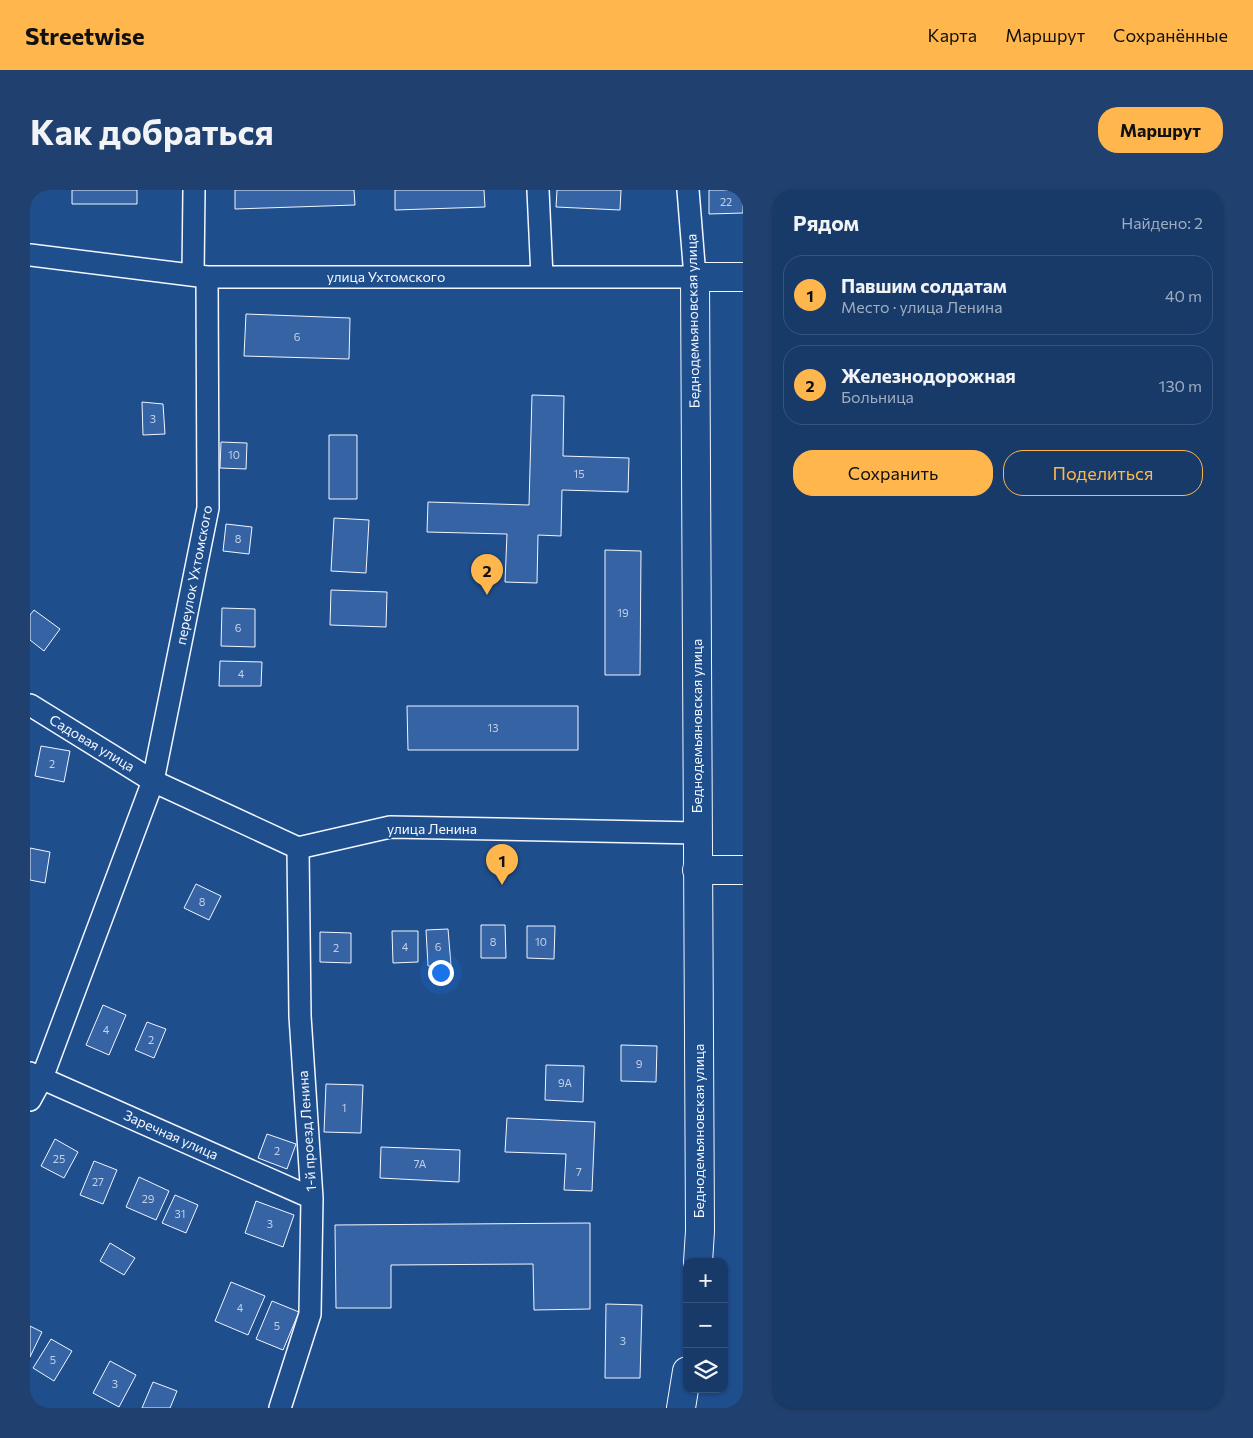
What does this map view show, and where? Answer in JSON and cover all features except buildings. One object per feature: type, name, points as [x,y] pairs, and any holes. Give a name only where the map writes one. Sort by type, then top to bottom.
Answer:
[{"type":"main road","name":"улица Ухтомского","points":[[694,278],[743,276]]},
{"type":"main road","name":"Беднодемьяновская улица","points":[[694,278],[700,1231],[698,1258]]},
{"type":"main road","points":[[697,870],[743,870]]},
{"type":"main road","points":[[681,1408],[683,1393]]},
{"type":"street","name":"переулок Ухтомского","points":[[30,1100],[36,1075],[153,780],[208,508],[200,276],[194,190]]},
{"type":"street","points":[[538,190],[542,277]]},
{"type":"street","name":"Беднодемьяновская улица","points":[[688,190],[694,278]]},
{"type":"street","name":"улица Ухтомского","points":[[30,255],[200,276],[694,278]]},
{"type":"street","name":"Садовая улица","points":[[30,705],[153,780]]},
{"type":"street","points":[[153,780],[298,848]]},
{"type":"street","name":"улица Ленина","points":[[298,848],[390,827],[697,833]]},
{"type":"street","name":"1-й проезд Ленина","points":[[280,1408],[310,1314],[312,1198],[300,1016],[298,848]]},
{"type":"street","name":"Заречная улица","points":[[36,1075],[312,1198]]},
{"type":"place","name":"Железнодорожная","points":[[487,595]]},
{"type":"place","name":"Павшим солдатам","points":[[502,885]]}]
